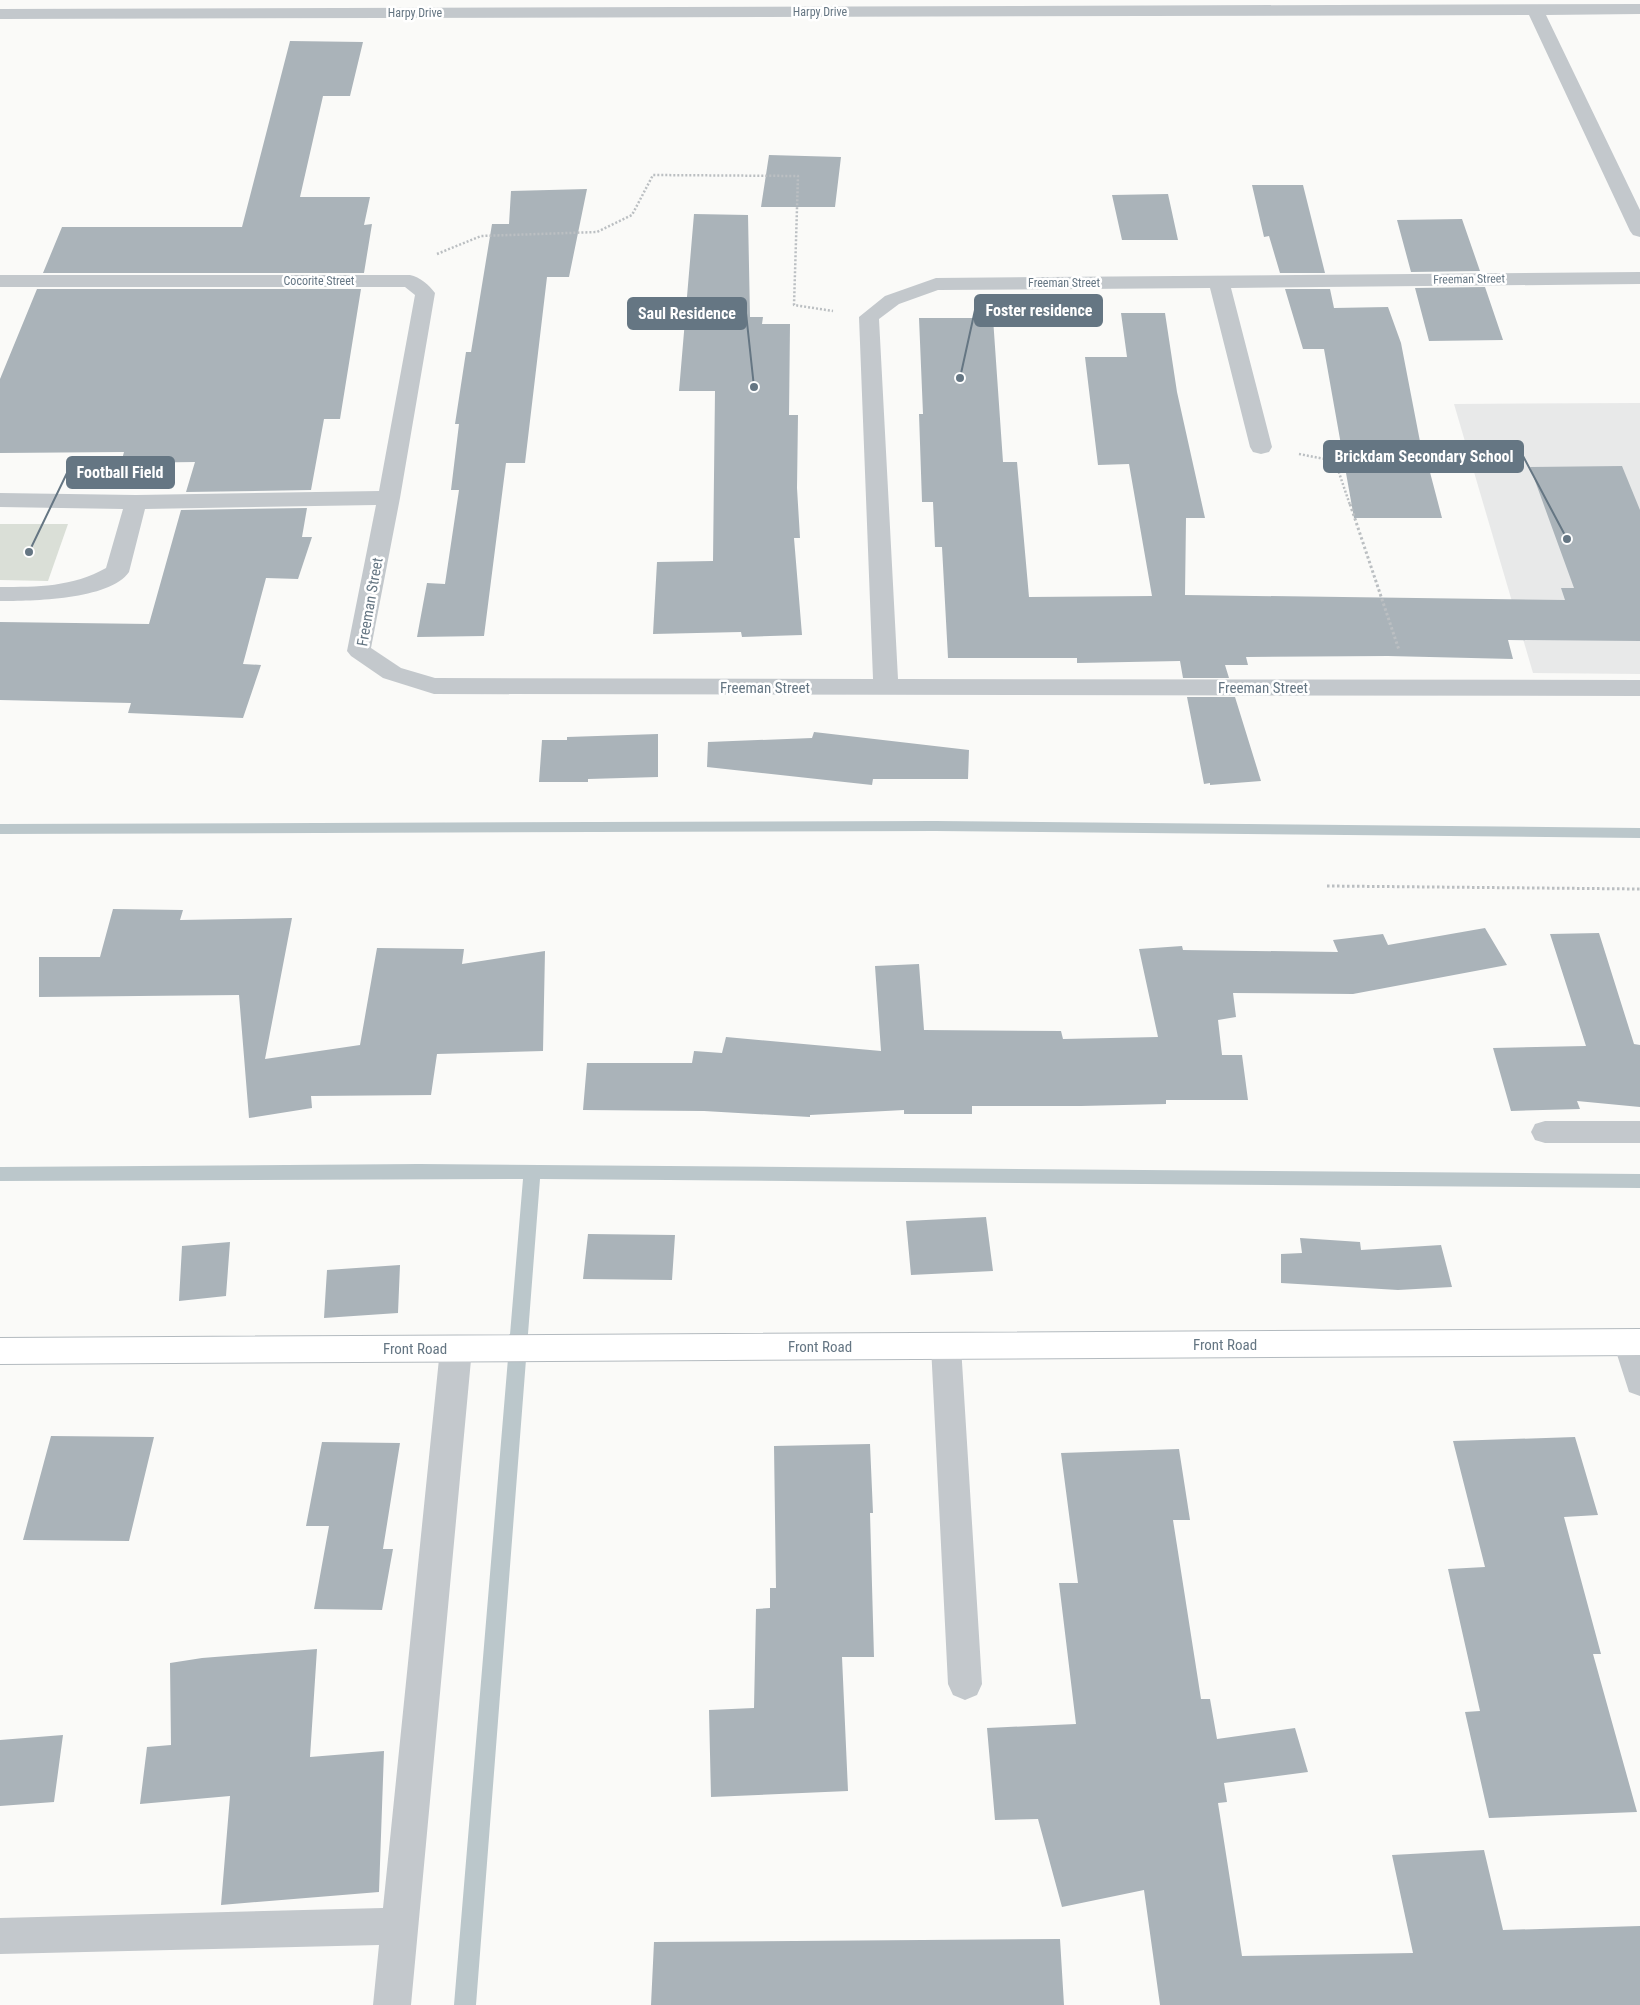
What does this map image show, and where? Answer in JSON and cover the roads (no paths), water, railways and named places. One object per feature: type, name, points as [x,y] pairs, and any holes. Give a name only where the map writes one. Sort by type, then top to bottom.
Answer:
[{"type":"street","name":"Harpy Drive","points":[[0,14],[605,6],[1640,9]]},
{"type":"street","points":[[1535,9],[1640,231]]},
{"type":"street","name":"Freeman Street","points":[[886,688],[868,317],[892,300],[936,284],[1640,278]]},
{"type":"street","name":"Cocorite Street","points":[[0,281],[410,282],[425,293],[389,498]]},
{"type":"street","points":[[1219,282],[1261,447]]},
{"type":"street","points":[[0,500],[136,502],[389,498]]},
{"type":"street","name":"Freeman Street","points":[[389,498],[359,651],[392,673],[434,686],[1640,688]]},
{"type":"street","points":[[0,594],[46,594],[104,581],[118,572],[136,502]]},
{"type":"street","points":[[1545,1132],[1640,1132]]},
{"type":"street","points":[[1634,1342],[1640,1383]]},
{"type":"street","name":"Front Road","points":[[0,1351],[1634,1342]]},
{"type":"street","points":[[946,1346],[965,1684]]},
{"type":"street","points":[[392,2005],[456,1349]]},
{"type":"street","points":[[0,1936],[400,1926]]},
{"type":"waterway","points":[[0,829],[935,826],[1640,833]]},
{"type":"waterway","points":[[0,1174],[419,1171],[1640,1181]]},
{"type":"waterway","points":[[465,2005],[532,1172]]},
{"type":"place","name":"Foster residence","points":[[960,378]]},
{"type":"place","name":"Saul Residence","points":[[754,387]]},
{"type":"place","name":"Brickdam Secondary School","points":[[1567,539]]},
{"type":"place","name":"Football Field","points":[[29,552]]}]
